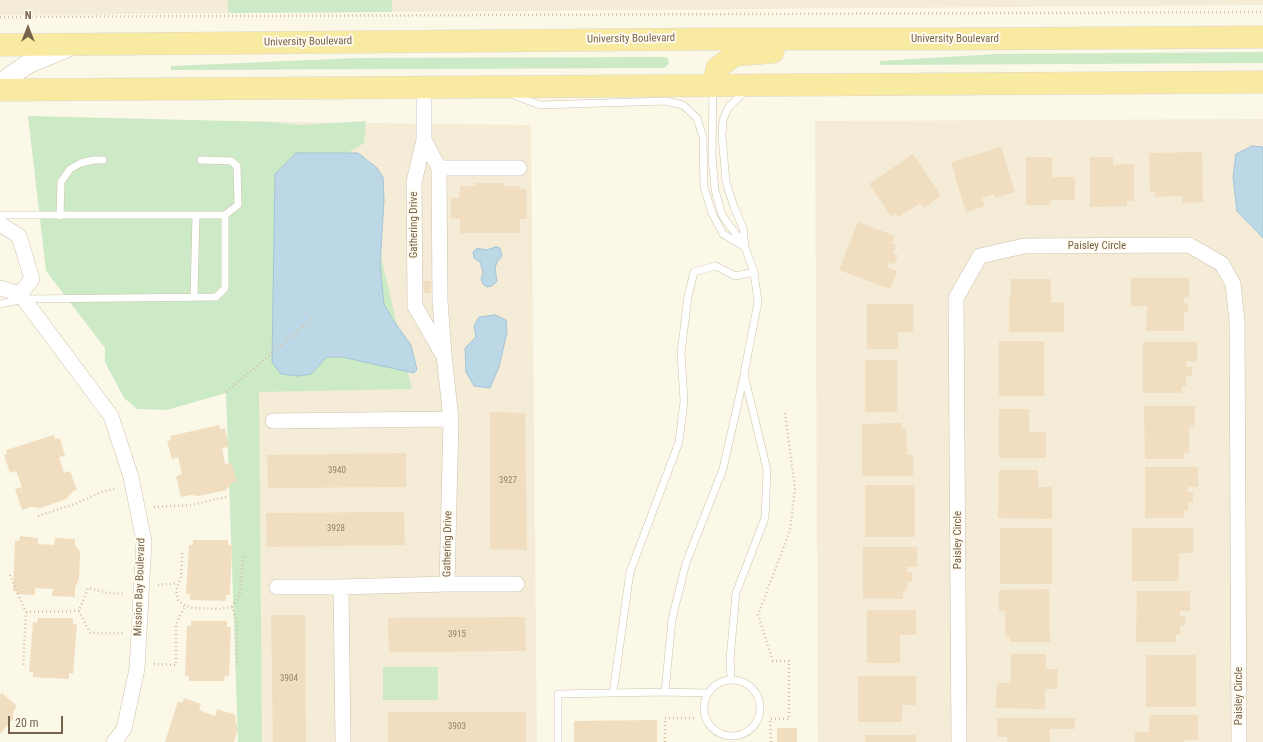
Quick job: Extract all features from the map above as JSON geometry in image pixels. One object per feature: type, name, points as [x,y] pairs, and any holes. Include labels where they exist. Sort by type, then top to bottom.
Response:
[{"type":"main road","name":"University Boulevard","points":[[0,45],[712,39],[1263,37]]},
{"type":"main road","points":[[713,86],[716,68],[735,55],[954,39]]},
{"type":"main road","points":[[0,90],[1263,82]]},
{"type":"street","points":[[0,86],[9,76],[28,64],[76,44]]},
{"type":"street","name":"Gathering Drive","points":[[424,87],[424,140],[414,182],[415,306],[444,355]]},
{"type":"street","points":[[424,140],[440,168],[518,168]]},
{"type":"street","name":"Gathering Drive","points":[[277,587],[447,584],[451,419],[440,300],[440,168]]},
{"type":"street","points":[[0,224],[19,236],[32,279],[22,297],[0,288]]},
{"type":"street","name":"Paisley Circle","points":[[959,742],[956,298],[980,256],[1024,246],[1189,246],[1222,264],[1233,284],[1237,321],[1239,742]]},
{"type":"street","name":"Mission Bay Boulevard","points":[[22,297],[111,416],[133,484],[144,541],[137,663],[124,729],[114,742]]},
{"type":"street","points":[[273,421],[451,419]]},
{"type":"street","points":[[447,584],[517,584]]},
{"type":"street","points":[[341,587],[343,742]]},
{"type":"lane","points":[[665,692],[672,619],[686,563],[724,468],[758,302],[754,272],[745,247],[743,228],[726,182],[722,136],[723,120],[728,108],[751,85]]},
{"type":"lane","points":[[713,86],[712,157],[715,190],[722,215],[745,247]]},
{"type":"lane","points":[[489,87],[540,105],[666,101],[683,105],[697,118],[703,137],[704,187],[712,213],[723,234],[745,247]]},
{"type":"lane","points":[[60,216],[61,182],[70,169],[82,162],[103,160]]},
{"type":"lane","points":[[0,215],[225,216],[238,205],[237,166],[230,161],[201,160]]},
{"type":"lane","points":[[194,297],[196,216]]},
{"type":"lane","points":[[0,304],[22,297],[216,297],[226,288],[225,216]]},
{"type":"lane","points":[[613,693],[630,572],[679,442],[684,401],[681,353],[688,296],[694,272],[716,266],[736,276],[754,272]]},
{"type":"lane","points":[[732,680],[730,659],[736,593],[765,518],[767,470],[744,374]]},
{"type":"lane","points":[[722,681],[741,681],[749,685],[759,700],[760,710],[758,719],[753,727],[737,736],[728,736],[719,733],[711,728],[703,711],[707,694],[713,686],[722,681]]},
{"type":"lane","points":[[558,742],[558,694],[665,692],[707,694]]},
{"type":"path","points":[[0,17],[1263,12]]},
{"type":"path","points":[[226,392],[313,318]]},
{"type":"path","points":[[771,742],[770,719],[789,719],[789,661],[773,661],[758,615],[790,530],[795,488],[785,413]]},
{"type":"path","points":[[38,516],[75,504],[99,493],[133,484]]},
{"type":"path","points":[[137,508],[190,505],[226,497]]},
{"type":"path","points":[[182,553],[181,578],[176,590],[178,600],[185,606],[195,608],[232,608]]},
{"type":"path","points":[[237,666],[237,623],[232,608],[240,594],[243,556]]},
{"type":"path","points":[[10,575],[26,612],[23,667]]},
{"type":"path","points":[[78,610],[88,588],[108,593],[141,594]]},
{"type":"path","points":[[137,663],[176,665],[176,624],[185,606]]},
{"type":"path","points":[[26,612],[78,610]]},
{"type":"path","points":[[78,610],[90,633],[139,632]]},
{"type":"path","points":[[665,742],[665,718],[694,718]]},
{"type":"shaded area","points":[[0,0],[1263,0],[1263,5],[0,15]]},
{"type":"shaded area","points":[[1263,119],[1263,742],[818,742],[815,121]]},
{"type":"shaded area","points":[[222,121],[531,125],[537,742],[242,742]]},
{"type":"green space","points":[[228,0],[392,0],[392,12],[228,13]]},
{"type":"green space","points":[[1263,52],[1263,63],[880,65],[880,61],[996,54]]},
{"type":"green space","points":[[357,58],[668,58],[669,64],[664,68],[171,70],[171,66]]},
{"type":"green space","points":[[28,116],[273,122],[300,125],[366,121],[364,143],[346,154],[378,244],[412,389],[259,392],[262,742],[238,742],[226,393],[167,410],[137,409],[124,398],[105,362],[105,348],[46,271]]},
{"type":"green space","points":[[383,667],[438,667],[438,700],[383,700]]},
{"type":"water","points":[[1252,146],[1263,147],[1263,238],[1237,211],[1233,177],[1236,154]]},
{"type":"water","points":[[296,153],[358,153],[377,168],[383,177],[384,200],[380,265],[384,304],[393,320],[411,345],[417,370],[414,373],[342,357],[327,357],[311,374],[298,376],[281,374],[272,362],[275,174]]},
{"type":"water","points":[[496,247],[500,248],[502,256],[497,262],[495,268],[497,281],[492,286],[487,287],[483,284],[481,279],[483,274],[480,262],[474,258],[473,252],[477,248],[486,250]]},
{"type":"water","points":[[495,315],[506,320],[507,332],[499,367],[490,388],[474,386],[466,372],[465,348],[476,337],[474,326],[479,317]]},
{"type":"building","points":[[1001,147],[1015,192],[995,198],[994,194],[982,198],[985,206],[966,212],[951,162]]},
{"type":"building","points":[[1202,152],[1203,202],[1182,203],[1182,196],[1155,197],[1155,192],[1150,192],[1149,153]]},
{"type":"building","points":[[913,154],[941,196],[924,208],[920,203],[898,217],[896,214],[891,216],[869,184]]},
{"type":"building","points":[[1026,157],[1052,157],[1052,177],[1075,177],[1075,200],[1051,200],[1051,205],[1026,205]]},
{"type":"building","points":[[1090,157],[1113,157],[1113,165],[1134,164],[1134,201],[1127,201],[1127,206],[1090,207]]},
{"type":"building","points":[[475,183],[504,183],[504,186],[519,186],[520,189],[526,189],[527,219],[520,219],[520,233],[460,233],[460,219],[451,219],[451,198],[459,198],[460,186],[475,186]]},
{"type":"building","points":[[858,222],[895,236],[892,243],[896,245],[893,254],[898,255],[894,264],[889,262],[887,267],[897,271],[890,289],[839,270]]},
{"type":"building","points":[[1131,278],[1189,278],[1189,298],[1184,298],[1184,303],[1188,303],[1188,312],[1184,312],[1184,331],[1146,331],[1147,306],[1131,306]]},
{"type":"building","points":[[1011,279],[1051,279],[1051,303],[1064,302],[1064,332],[1009,332],[1009,297],[1011,297]]},
{"type":"building","points":[[423,281],[431,281],[431,293],[424,293]]},
{"type":"building","points":[[867,304],[913,304],[913,332],[898,332],[898,349],[867,349]]},
{"type":"building","points":[[999,341],[1044,341],[1044,396],[999,396]]},
{"type":"building","points":[[1143,342],[1197,342],[1197,362],[1186,361],[1186,367],[1192,367],[1192,376],[1186,376],[1186,386],[1182,386],[1182,393],[1143,393]]},
{"type":"building","points":[[865,360],[897,360],[897,412],[865,412]]},
{"type":"building","points":[[1144,406],[1195,406],[1195,427],[1189,427],[1189,453],[1184,453],[1184,459],[1145,459]]},
{"type":"building","points":[[999,409],[1029,409],[1029,432],[1046,432],[1046,458],[999,458]]},
{"type":"building","points":[[490,412],[525,413],[527,550],[490,549]]},
{"type":"building","points":[[901,423],[902,429],[906,429],[907,455],[913,455],[913,476],[862,476],[862,424]]},
{"type":"building","points":[[219,425],[220,429],[225,428],[229,447],[222,448],[225,464],[232,463],[237,482],[232,483],[226,490],[199,496],[190,495],[181,497],[176,476],[182,474],[178,457],[172,459],[167,441],[171,440],[170,436]]},
{"type":"building","points":[[54,435],[55,439],[60,438],[65,456],[59,457],[64,473],[70,471],[77,490],[72,492],[66,499],[41,508],[31,507],[22,510],[15,489],[22,487],[16,471],[10,473],[4,455],[7,454],[6,450]]},
{"type":"building","points":[[406,453],[406,487],[268,488],[267,455]]},
{"type":"building","points":[[1145,467],[1198,467],[1198,487],[1188,487],[1188,492],[1193,492],[1193,502],[1188,502],[1188,511],[1184,511],[1184,518],[1145,518]]},
{"type":"building","points":[[999,470],[1038,470],[1038,487],[1052,487],[1052,519],[998,518]]},
{"type":"building","points":[[865,485],[915,485],[915,537],[865,537]]},
{"type":"building","points":[[404,512],[405,545],[267,547],[266,513]]},
{"type":"building","points":[[1000,528],[1052,528],[1052,584],[1000,584]]},
{"type":"building","points":[[1132,528],[1193,528],[1193,553],[1179,553],[1179,581],[1132,581]]},
{"type":"building","points":[[20,536],[38,538],[38,544],[54,545],[55,538],[75,539],[75,545],[80,552],[79,579],[75,588],[75,597],[52,596],[53,589],[35,588],[35,595],[16,594],[17,591],[13,591],[15,541],[19,541]]},
{"type":"building","points":[[193,540],[228,540],[228,545],[232,545],[230,595],[226,595],[226,601],[190,600],[190,594],[186,594],[189,545],[193,545]]},
{"type":"building","points":[[863,547],[917,547],[917,567],[907,567],[907,572],[912,572],[912,582],[907,582],[907,591],[903,591],[903,599],[863,598]]},
{"type":"building","points":[[1049,589],[1050,642],[1010,642],[1010,637],[1005,637],[1005,611],[999,611],[999,590]]},
{"type":"building","points":[[1137,591],[1190,591],[1190,611],[1180,611],[1180,616],[1185,616],[1185,626],[1180,626],[1180,635],[1176,635],[1176,642],[1136,642]]},
{"type":"building","points":[[867,610],[916,610],[916,635],[900,635],[900,663],[867,663]]},
{"type":"building","points":[[271,615],[305,615],[306,742],[273,742]]},
{"type":"building","points":[[525,617],[526,651],[389,652],[388,618]]},
{"type":"building","points":[[38,618],[73,618],[73,624],[77,624],[73,674],[69,673],[69,679],[33,677],[33,672],[29,672],[33,622],[37,623]]},
{"type":"building","points":[[191,621],[227,621],[227,627],[231,627],[229,676],[225,676],[224,681],[189,681],[189,676],[185,676],[187,626],[191,626]]},
{"type":"building","points":[[1011,654],[1046,654],[1046,669],[1058,669],[1057,689],[1045,689],[1045,709],[996,708],[997,683],[1011,683]]},
{"type":"building","points":[[1146,655],[1196,655],[1196,707],[1146,707]]},
{"type":"building","points":[[858,676],[916,676],[916,705],[902,705],[902,722],[858,722]]},
{"type":"building","points":[[2,693],[17,706],[14,710],[13,719],[0,734],[0,695]]},
{"type":"building","points":[[184,698],[201,704],[199,710],[215,716],[217,709],[236,715],[235,720],[238,729],[234,742],[165,742],[178,701],[182,703]]},
{"type":"building","points":[[388,712],[526,712],[526,742],[388,742]]},
{"type":"building","points":[[1149,715],[1198,715],[1198,740],[1184,740],[1184,742],[1135,742],[1135,732],[1149,732]]},
{"type":"building","points":[[997,718],[1075,718],[1075,729],[1050,729],[1050,742],[1007,742],[1007,737],[997,737]]},
{"type":"building","points":[[657,720],[657,742],[574,742],[574,721]]},
{"type":"building","points":[[777,728],[797,728],[797,742],[777,742]]},
{"type":"building","points":[[865,735],[916,735],[916,742],[865,742]]}]
